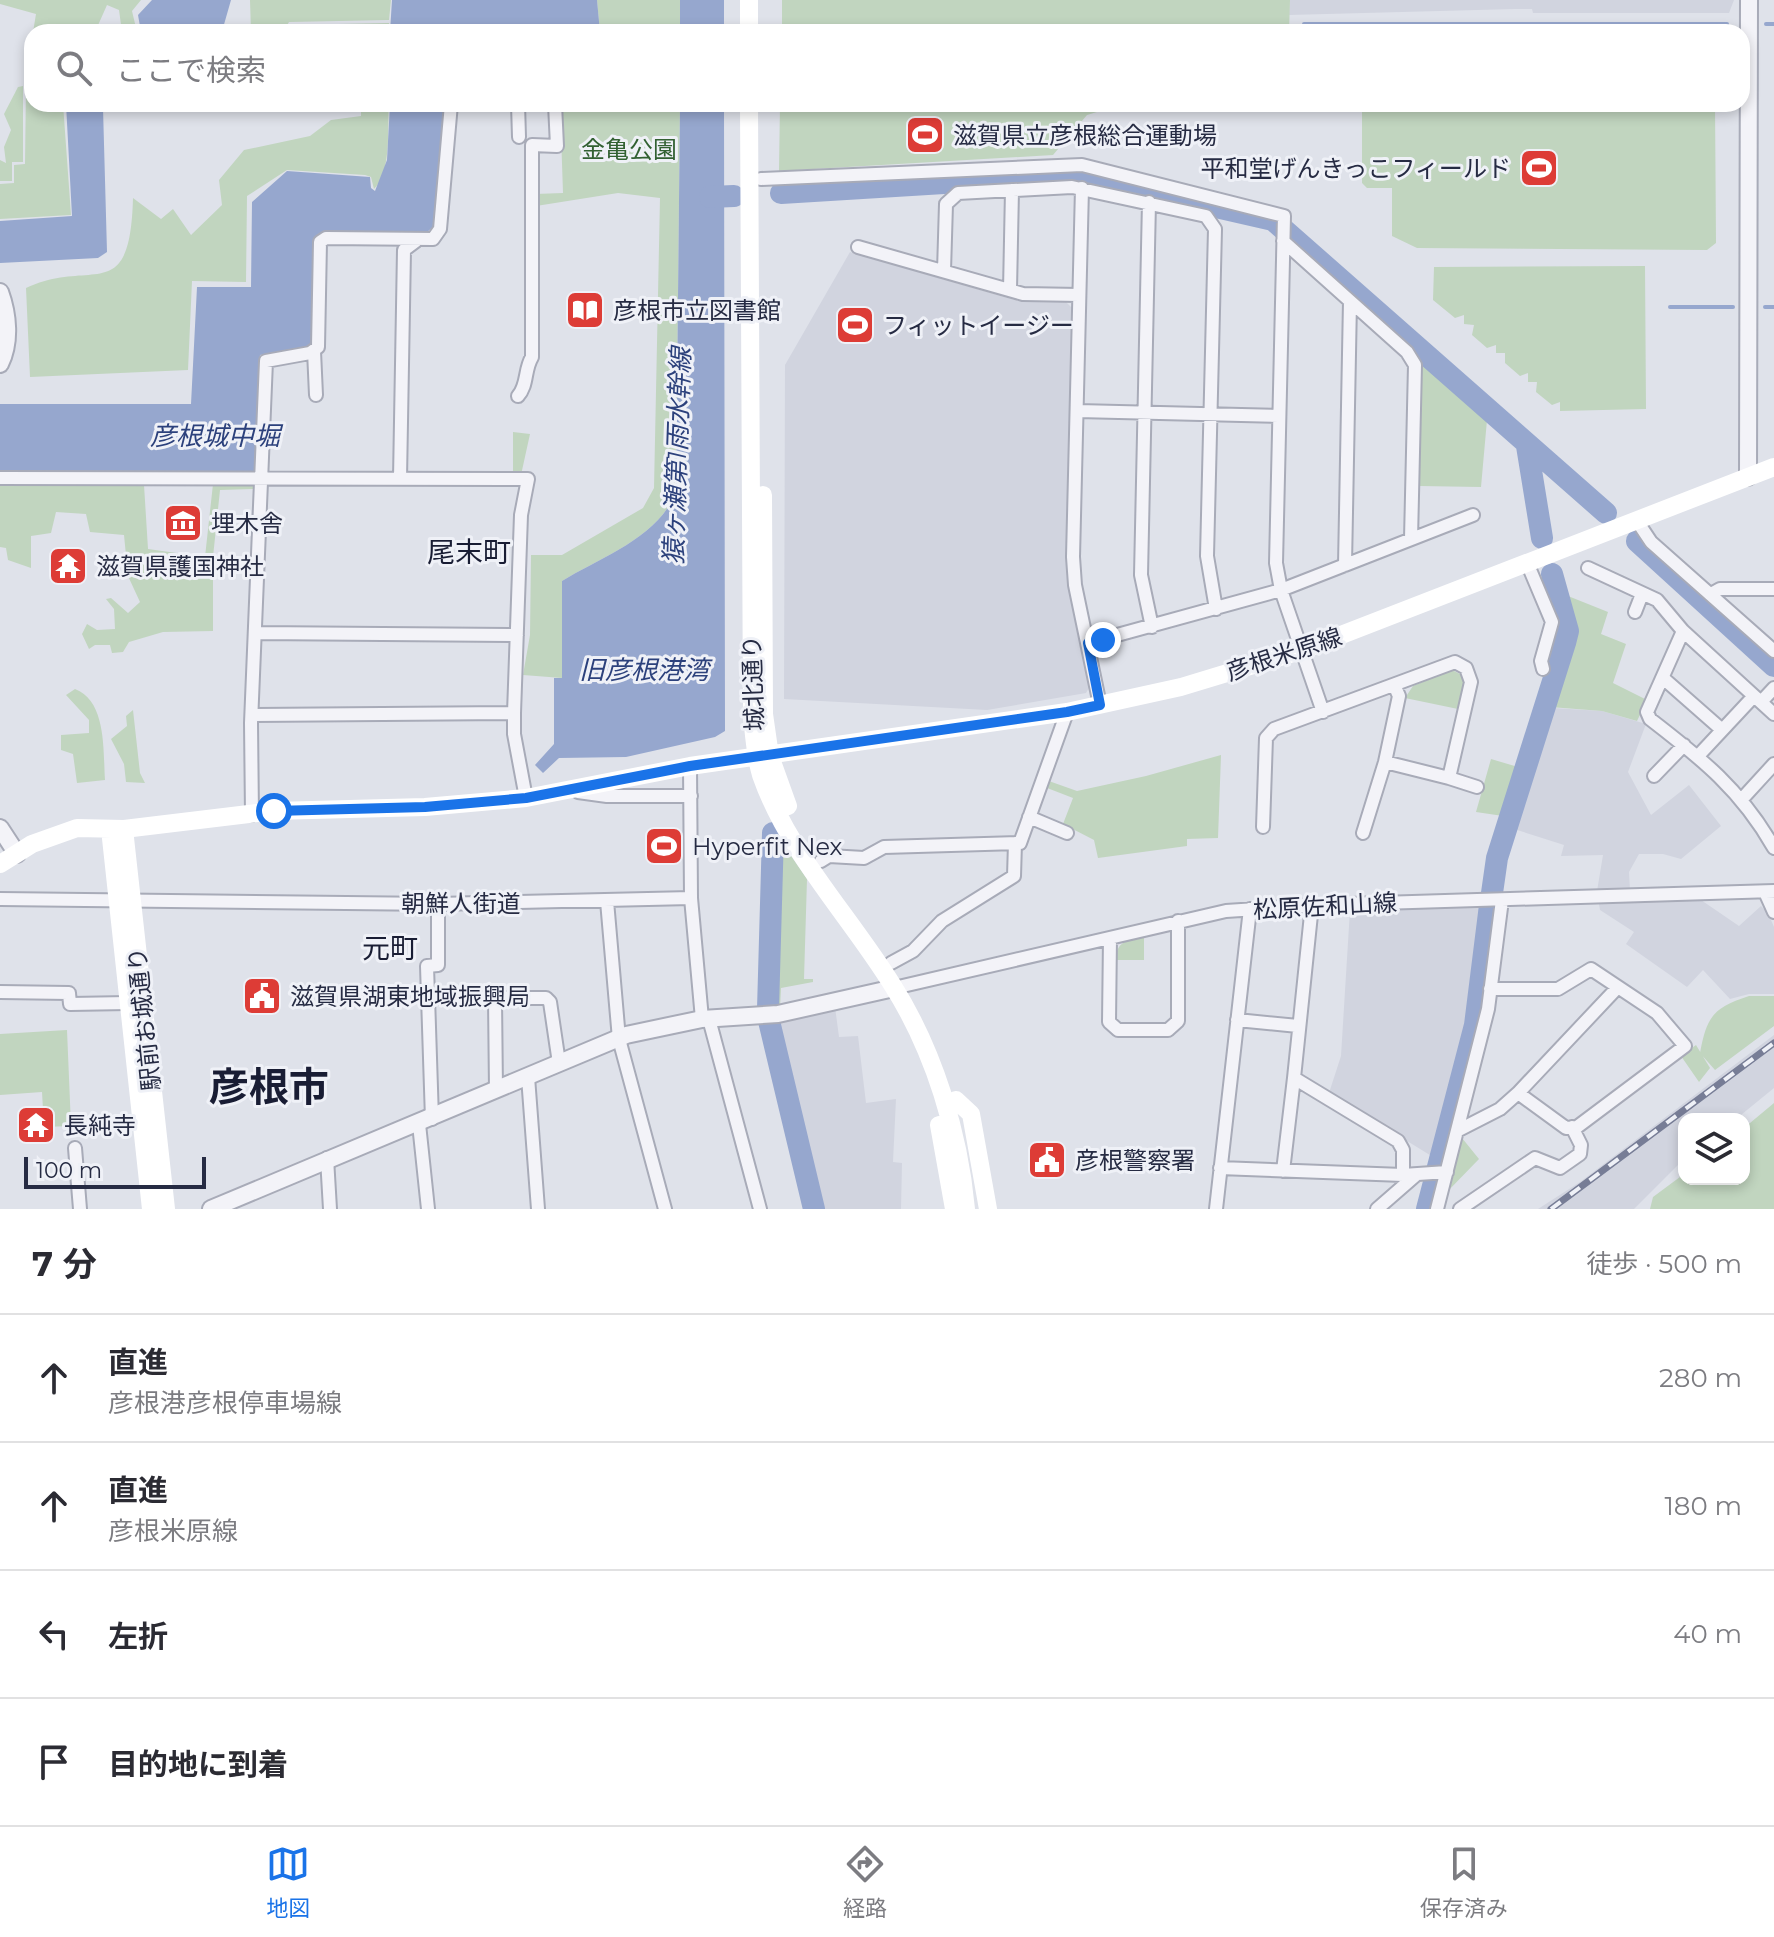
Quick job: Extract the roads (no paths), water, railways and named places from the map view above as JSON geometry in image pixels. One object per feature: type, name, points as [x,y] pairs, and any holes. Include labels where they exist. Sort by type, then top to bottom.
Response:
[{"type":"main road","points":[[749,0],[749,24]]},
{"type":"main road","points":[[761,0],[761,24]]},
{"type":"main road","name":"城北通り","points":[[749,112],[752,715],[763,757],[791,835],[900,987]]},
{"type":"main road","name":"城北通り","points":[[761,112],[763,757],[821,861],[891,963],[971,1157],[978,1209]]},
{"type":"main road","name":"彦根米原線","points":[[0,864],[48,837],[77,828],[117,829],[252,815],[456,805],[526,798],[690,766],[1067,712],[1181,687],[1300,651],[1774,467]]},
{"type":"main road","name":"駅前お城通り","points":[[117,829],[166,1209]]},
{"type":"main road","name":"駅前お城通り","points":[[124,899],[128,1003],[151,1209]]},
{"type":"main road","points":[[954,1209],[939,1124],[950,1102],[971,1114],[988,1209]]},
{"type":"main road","name":"城北通り","points":[[950,1102],[966,1209]]},
{"type":"street","points":[[1749,0],[1749,24]]},
{"type":"street","points":[[252,815],[266,361],[314,351],[318,347],[320,242],[326,238],[433,239],[440,229],[450,112]]},
{"type":"street","points":[[518,112],[519,137]]},
{"type":"street","points":[[518,396],[524,388],[526,367],[532,357],[532,145],[557,146],[555,112]]},
{"type":"street","points":[[1748,477],[1749,112]]},
{"type":"street","points":[[761,179],[1082,165],[1276,211],[1284,220],[1276,563],[1300,651],[1323,712]]},
{"type":"street","points":[[1082,188],[1073,557],[1075,585],[1100,705]]},
{"type":"street","points":[[944,271],[946,204],[958,193],[1082,188],[1206,216],[1215,229],[1207,556],[1216,609]]},
{"type":"street","points":[[1010,290],[1012,190]]},
{"type":"street","points":[[1149,202],[1141,575],[1152,627]]},
{"type":"street","points":[[1283,238],[1407,352],[1415,365],[1411,539]]},
{"type":"street","points":[[400,479],[404,250],[416,241]]},
{"type":"street","points":[[858,247],[1023,294],[1079,295]]},
{"type":"street","points":[[0,292],[7,312],[6,351],[0,364]]},
{"type":"street","points":[[1345,565],[1350,301]]},
{"type":"street","points":[[314,351],[317,356],[316,395]]},
{"type":"street","points":[[1078,411],[1278,416]]},
{"type":"street","points":[[0,478],[528,479],[521,515],[514,713],[514,734],[526,798]]},
{"type":"street","points":[[1088,643],[1281,590],[1473,515]]},
{"type":"street","points":[[1637,521],[1651,542],[1774,651]]},
{"type":"street","points":[[1528,565],[1552,622],[1541,661],[1543,669]]},
{"type":"street","points":[[1588,568],[1657,600],[1683,631],[1774,714]]},
{"type":"street","points":[[1711,594],[1720,589],[1774,589]]},
{"type":"street","points":[[1635,612],[1642,594]]},
{"type":"street","points":[[1683,631],[1647,712],[1650,719],[1698,756],[1768,824],[1774,848]]},
{"type":"street","points":[[256,633],[517,635]]},
{"type":"street","points":[[1263,827],[1266,738],[1274,729],[1395,687],[1455,662],[1466,668],[1471,682],[1449,778]]},
{"type":"street","points":[[1663,678],[1721,729]]},
{"type":"street","points":[[1363,833],[1385,762],[1399,696],[1395,687]]},
{"type":"street","points":[[1698,756],[1721,729],[1774,688]]},
{"type":"street","points":[[821,861],[829,856],[864,858],[884,847],[1020,843],[1067,712]]},
{"type":"street","points":[[254,715],[514,713]]},
{"type":"street","points":[[1654,776],[1684,745]]},
{"type":"street","points":[[1385,762],[1477,787]]},
{"type":"street","points":[[1742,799],[1774,764]]},
{"type":"street","points":[[690,766],[691,898],[705,1019],[760,1209]]},
{"type":"street","points":[[567,790],[607,796],[691,796]]},
{"type":"street","points":[[1029,817],[1067,833]]},
{"type":"street","points":[[0,828],[17,854]]},
{"type":"street","points":[[891,963],[913,951],[942,921],[1014,876],[1015,843]]},
{"type":"street","points":[[1769,892],[1774,912]]},
{"type":"street","name":"松原佐和山線","points":[[900,987],[1178,921],[1250,909],[1769,892]]},
{"type":"street","name":"朝鮮人街道","points":[[0,899],[438,904],[691,898]]},
{"type":"street","points":[[1502,900],[1490,989],[1457,1131],[1441,1173],[1438,1207],[1459,1209],[1535,1158],[1560,1168],[1580,1154],[1581,1145],[1572,1127]]},
{"type":"street","points":[[607,901],[619,1039],[665,1209]]},
{"type":"street","points":[[428,1209],[425,1122],[427,966],[438,965],[438,904]]},
{"type":"street","points":[[1283,1171],[1312,905]]},
{"type":"street","points":[[1216,1209],[1250,909]]},
{"type":"street","points":[[1110,938],[1109,1022],[1118,1030],[1168,1030],[1178,1021],[1178,921]]},
{"type":"street","points":[[1490,989],[1558,989],[1591,969],[1657,1013],[1685,1046],[1572,1127],[1566,1128],[1518,1093]]},
{"type":"street","points":[[211,1209],[238,1204],[327,1158],[425,1122],[619,1039],[705,1019],[770,1015],[900,987]]},
{"type":"street","points":[[1457,1131],[1500,1109],[1518,1093],[1618,987]]},
{"type":"street","points":[[0,992],[69,993],[70,1004],[128,1003]]},
{"type":"street","points":[[428,998],[546,998],[550,1002],[559,1063]]},
{"type":"street","points":[[495,999],[496,1090]]},
{"type":"street","points":[[1237,1020],[1298,1026]]},
{"type":"street","points":[[528,1077],[538,1209]]},
{"type":"street","points":[[1294,1078],[1398,1141],[1410,1175]]},
{"type":"street","points":[[75,1148],[80,1209]]},
{"type":"street","points":[[327,1158],[330,1209]]},
{"type":"street","points":[[1220,1168],[1410,1175],[1441,1173]]},
{"type":"street","points":[[1377,1209],[1410,1175]]},
{"type":"water","points":[[152,0],[231,0],[224,24],[140,24],[138,15]]},
{"type":"water","points":[[392,0],[597,0],[599,24],[390,24]]},
{"type":"water","points":[[680,0],[724,0],[724,24],[680,24]]},
{"type":"water","points":[[66,112],[103,112],[107,252],[98,258],[0,263],[0,221],[72,216]]},
{"type":"water","name":"彦根城中堀","points":[[390,112],[443,112],[434,226],[425,234],[316,236],[311,343],[305,349],[260,355],[254,472],[250,475],[0,475],[0,404],[191,404],[197,287],[251,287],[252,202],[287,171],[370,177],[371,188],[375,191],[387,160]]},
{"type":"water","name":"旧彦根港湾","points":[[680,112],[724,112],[725,731],[715,737],[626,757],[559,758],[543,773],[535,765],[554,744],[554,678],[562,678],[562,581],[644,533],[669,506],[676,490]]},
{"type":"waterway","points":[[1304,24],[1727,24]]},
{"type":"waterway","points":[[1766,24],[1774,24]]},
{"type":"waterway","points":[[781,193],[1076,175],[1273,220],[1606,513]]},
{"type":"waterway","points":[[710,197],[734,196]]},
{"type":"waterway","points":[[1670,307],[1733,307]]},
{"type":"waterway","points":[[1765,307],[1774,307]]},
{"type":"waterway","points":[[1527,446],[1542,538]]},
{"type":"waterway","points":[[1637,541],[1774,666]]},
{"type":"waterway","points":[[1492,893],[1497,858],[1568,631],[1552,574]]},
{"type":"waterway","name":"猿ヶ瀬第1雨水幹線","points":[[768,1009],[773,833]]},
{"type":"waterway","points":[[1427,1209],[1475,1025],[1490,905]]},
{"type":"waterway","name":"猿ヶ瀬第1雨水幹線","points":[[769,1021],[814,1209]]},
{"type":"railway","points":[[1551,1209],[1774,1043]]},
{"type":"place","name":"滋賀県立彦根総合運動場","points":[[925,135]]},
{"type":"place","name":"平和堂げんきっこフィールド","points":[[1539,168]]},
{"type":"place","name":"彦根市立図書館","points":[[585,310]]},
{"type":"place","name":"フィットイージー","points":[[855,325]]},
{"type":"place","name":"埋木舎","points":[[183,523]]},
{"type":"place","name":"滋賀県護国神社","points":[[68,566]]},
{"type":"place","name":"Hyperfit Nex","points":[[664,846]]},
{"type":"place","name":"滋賀県湖東地域振興局","points":[[262,996]]},
{"type":"place","name":"長純寺","points":[[36,1125]]},
{"type":"place","name":"彦根警察署","points":[[1047,1160]]},
{"type":"district","name":"尾末町","points":[[469,552]]},
{"type":"district","name":"元町","points":[[390,948]]},
{"type":"district","name":"彦根市","points":[[269,1086]]},
{"type":"park label","name":"金亀公園","points":[[629,149]]}]
